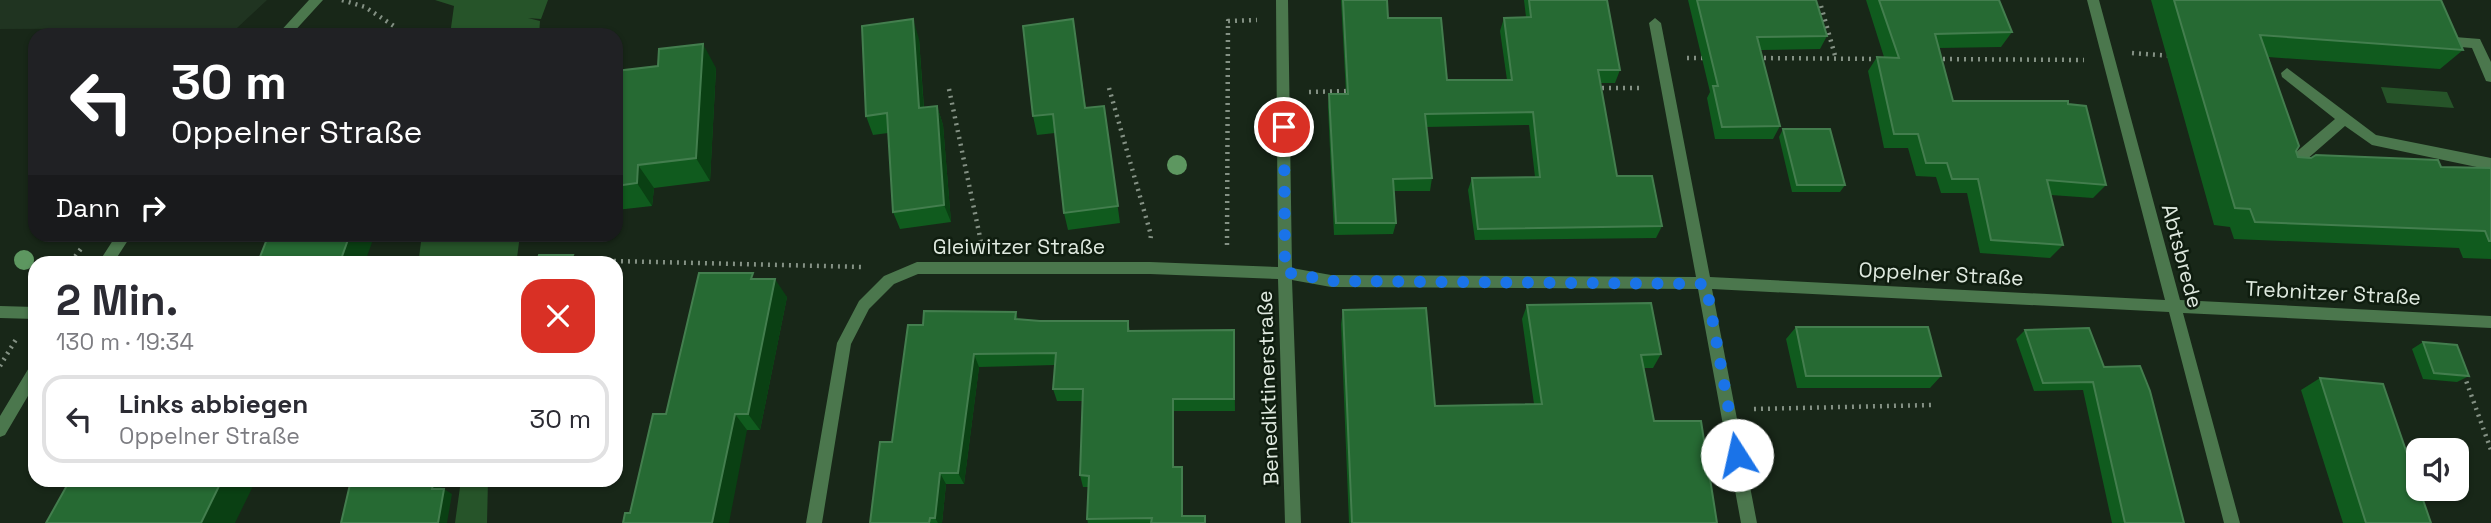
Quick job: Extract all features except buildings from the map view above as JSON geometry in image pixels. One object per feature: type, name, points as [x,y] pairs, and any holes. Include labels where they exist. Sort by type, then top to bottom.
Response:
[{"type":"street","points":[[290,28],[317,0]]},
{"type":"street","name":"Benediktinerstraße","points":[[1282,0],[1285,272],[1293,523]]},
{"type":"street","name":"Abtsbrede","points":[[2093,0],[2232,523]]},
{"type":"street","points":[[1655,23],[1749,523]]},
{"type":"street","points":[[2436,40],[2476,43],[2488,63],[2491,78]]},
{"type":"street","points":[[2287,73],[2372,140],[2491,164]]},
{"type":"street","points":[[2284,170],[2345,118]]},
{"type":"street","name":"Gleiwitzer Straße","points":[[814,523],[844,342],[864,304],[888,280],[918,268],[1150,268],[1285,272]]},
{"type":"street","name":"Oppelner Straße","points":[[1285,272],[1331,281],[1706,284],[2174,306]]},
{"type":"street","name":"Trebnitzer Straße","points":[[2174,306],[2491,322]]},
{"type":"street","points":[[0,312],[28,313]]},
{"type":"street","points":[[0,430],[28,383]]},
{"type":"path","points":[[341,0],[365,7],[394,26]]},
{"type":"path","points":[[1821,6],[1836,59]]},
{"type":"path","points":[[1227,270],[1227,21],[1282,20]]},
{"type":"path","points":[[2149,54],[2177,57]]},
{"type":"path","points":[[1662,57],[1715,58]]},
{"type":"path","points":[[1755,58],[1890,59]]},
{"type":"path","points":[[1931,59],[2109,60]]},
{"type":"path","points":[[1109,88],[1151,235],[1150,268]]},
{"type":"path","points":[[1588,88],[1668,88]]},
{"type":"path","points":[[948,89],[982,235],[980,268]]},
{"type":"path","points":[[1283,92],[1357,91]]},
{"type":"path","points":[[623,261],[870,267]]},
{"type":"path","points":[[2463,371],[2491,450]]},
{"type":"path","points":[[1728,410],[1933,405]]},
{"type":"shaded area","points":[[0,0],[267,0],[237,28],[0,29]]},
{"type":"green space","points":[[435,0],[548,0],[541,19],[528,18],[540,21],[540,28],[451,28],[454,6]]},
{"type":"green space","points":[[2381,87],[2447,92],[2454,108],[2387,103]]},
{"type":"green space","points":[[421,242],[519,242],[517,256],[419,256]]},
{"type":"green space","points":[[460,487],[488,487],[487,523],[455,523]]},
{"type":"route","points":[[1284,127],[1285,272],[1331,281],[1706,284],[1737,455]]}]
